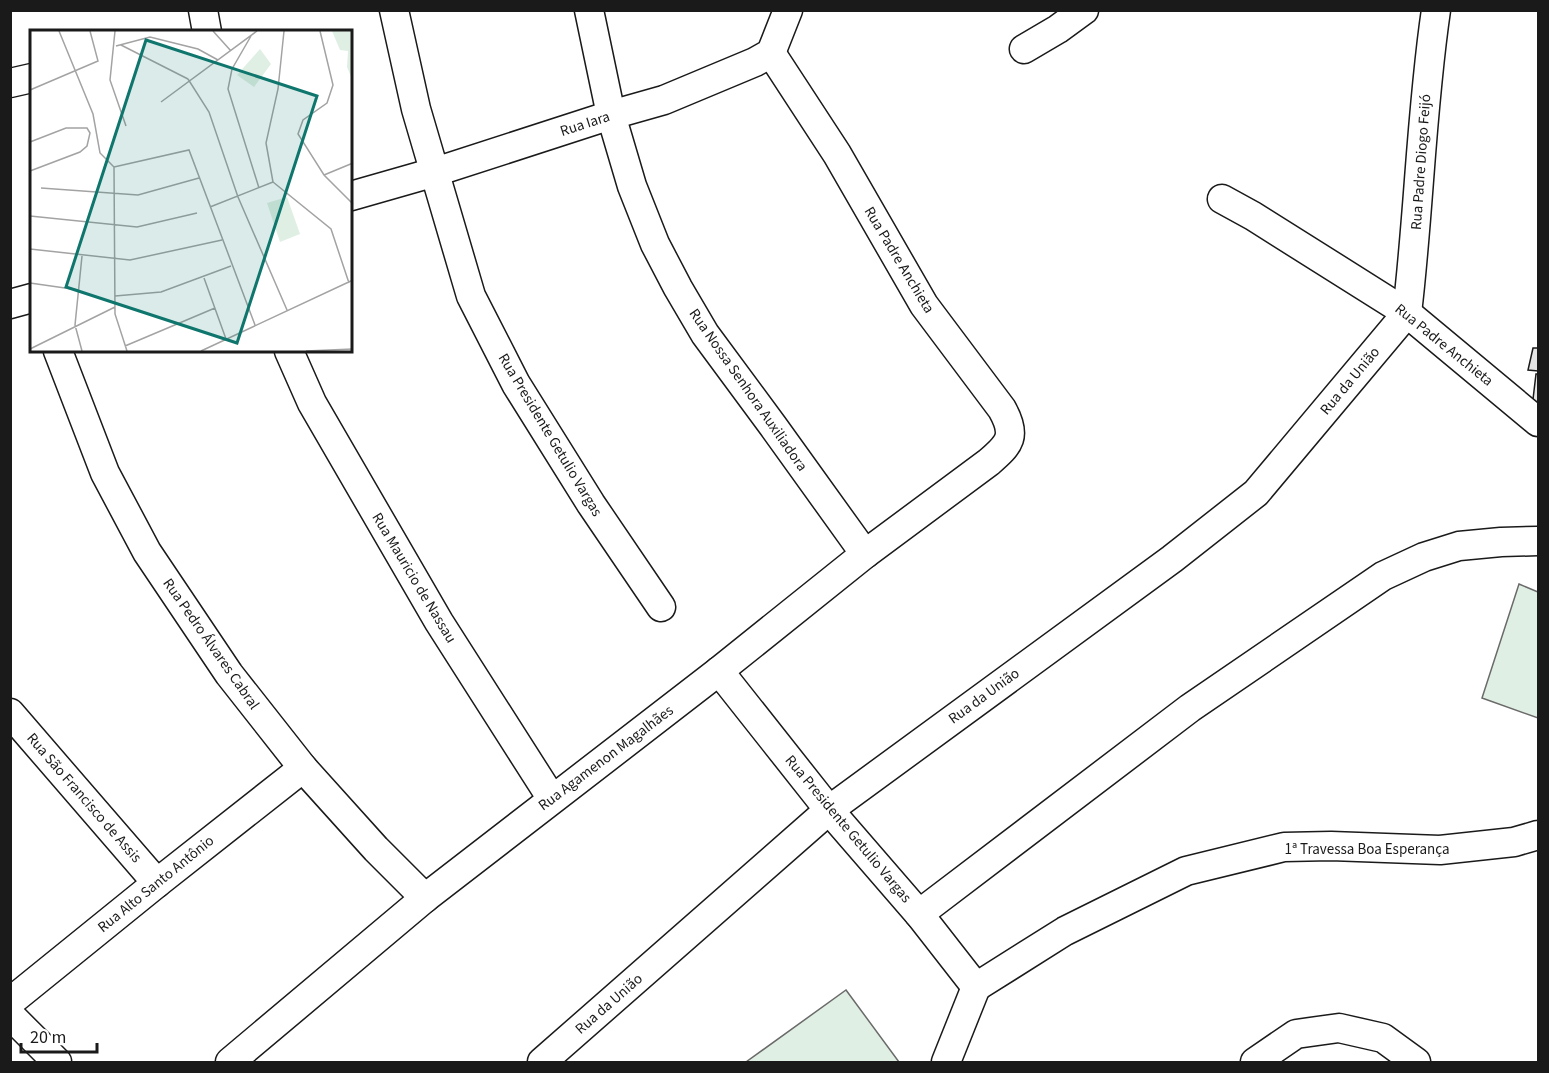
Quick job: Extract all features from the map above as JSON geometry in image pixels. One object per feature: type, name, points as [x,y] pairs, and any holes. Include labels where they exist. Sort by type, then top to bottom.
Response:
[{"type":"street","points":[[202,10],[207,30]]},
{"type":"street","name":"Rua Presidente Getulio Vargas","points":[[394,10],[416,109],[471,296],[516,384],[661,607]]},
{"type":"street","name":"Rua Nossa Senhora Auxiliadora","points":[[589,10],[611,115],[632,186],[655,244],[705,334],[865,554]]},
{"type":"street","points":[[771,53],[788,10]]},
{"type":"street","points":[[1024,49],[1084,10]]},
{"type":"street","name":"Rua Padre Diogo Feijó","points":[[1407,313],[1415,246],[1417,188],[1436,10]]},
{"type":"street","name":"Rua Iara","points":[[352,196],[664,100],[755,62],[771,53]]},
{"type":"street","name":"Rua Padre Anchieta","points":[[771,53],[837,154],[924,305],[1008,419],[1010,435],[1008,442],[989,462]]},
{"type":"street","points":[[10,83],[30,78]]},
{"type":"street","name":"Rua Padre Anchieta","points":[[1222,199],[1254,216],[1407,313],[1539,422]]},
{"type":"street","points":[[10,304],[30,299]]},
{"type":"street","name":"Rua da União","points":[[542,1062],[829,810],[1172,558],[1256,493],[1407,313]]},
{"type":"street","name":"Rua Pedro Álvares Cabral","points":[[58,352],[105,473],[147,552],[229,674],[303,768],[376,849],[425,898]]},
{"type":"street","name":"Rua Mauricio de Nassau","points":[[289,352],[312,403],[433,612],[552,799]]},
{"type":"street","name":"Rua Agamenon Magalhães","points":[[230,1062],[425,898],[719,671],[865,554],[989,462]]},
{"type":"street","points":[[919,914],[1190,708],[1383,576],[1424,557],[1460,546],[1539,541]]},
{"type":"street","name":"Rua Presidente Getulio Vargas","points":[[719,671],[829,810],[919,914],[976,987]]},
{"type":"street","name":"Rua São Francisco de Assis","points":[[10,713],[157,883]]},
{"type":"street","name":"Rua Alto Santo Antônio","points":[[10,1002],[303,768]]},
{"type":"street","name":"1ª Travessa Boa Esperança","points":[[976,987],[1065,931],[1186,871],[1284,848],[1331,846],[1440,850],[1514,842],[1539,835]]},
{"type":"street","points":[[946,1062],[976,987]]},
{"type":"street","points":[[10,1015],[57,1062]]},
{"type":"street","points":[[1255,1062],[1296,1034],[1339,1028],[1383,1038],[1416,1062]]},
{"type":"green space","points":[[1519,584],[1538,592],[1538,718],[1482,698]]},
{"type":"green space","points":[[846,990],[899,1062],[746,1062]]},
{"type":"building","points":[[1533,348],[1538,348],[1538,371],[1528,370]]},
{"type":"building","points":[[1536,374],[1538,374],[1538,417],[1531,416]]}]
